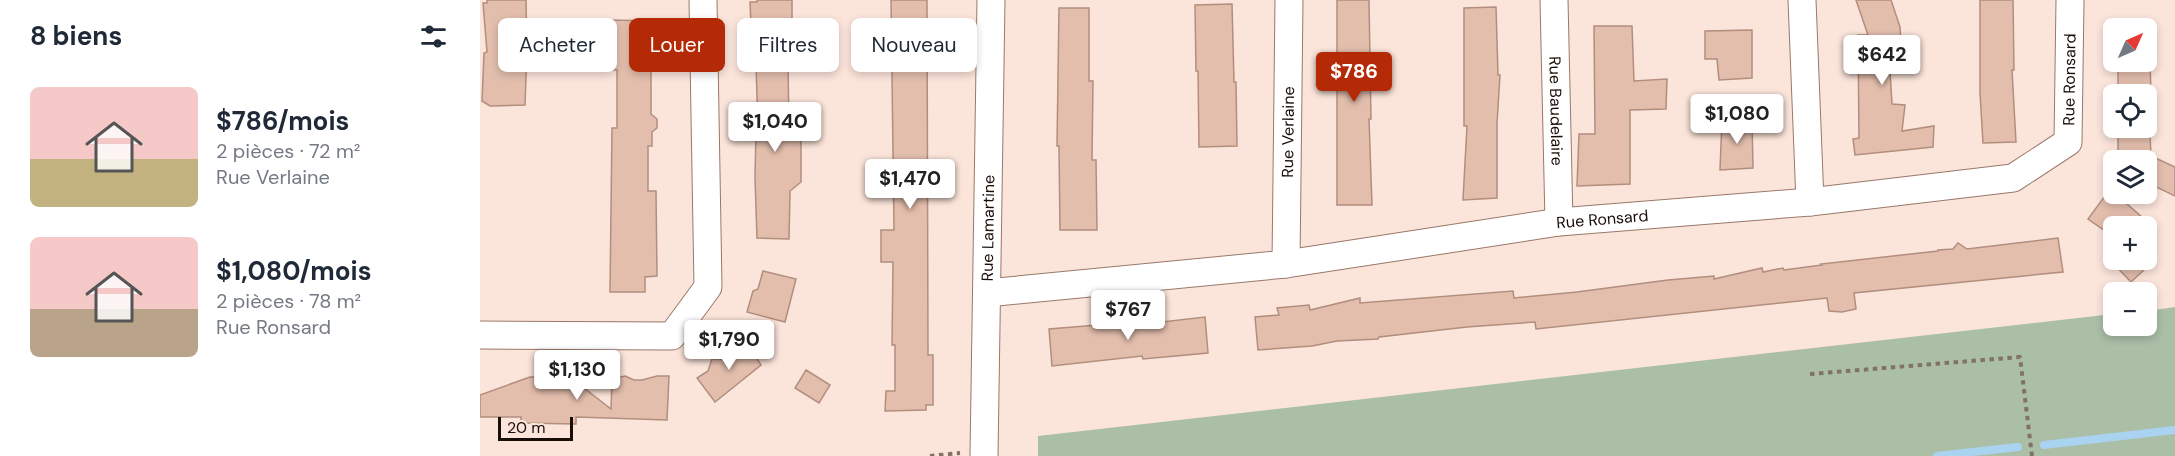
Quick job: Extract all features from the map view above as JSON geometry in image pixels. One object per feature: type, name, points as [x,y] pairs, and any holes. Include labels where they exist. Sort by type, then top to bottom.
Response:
[{"type":"street","points":[[480,335],[672,336],[708,287],[703,0]]},
{"type":"street","name":"Rue Lamartine","points":[[984,456],[992,0]]},
{"type":"street","name":"Rue Verlaine","points":[[1286,264],[1289,0]]},
{"type":"street","name":"Rue Baudelaire","points":[[1554,0],[1559,222]]},
{"type":"street","points":[[1802,0],[1810,202]]},
{"type":"street","name":"Rue Ronsard","points":[[987,293],[1286,264],[1559,222],[1810,202],[2013,178],[2068,142],[2070,0]]},
{"type":"path","points":[[1810,374],[2020,357],[2032,456]]},
{"type":"green space","points":[[2175,307],[2175,456],[1038,456],[1038,436],[2103,315],[2103,336],[2157,336],[2157,310]]},
{"type":"building","points":[[487,0],[526,0],[526,18],[498,18],[498,72],[526,72],[525,105],[490,106],[482,101],[484,53],[487,52],[483,3],[487,3]]},
{"type":"building","points":[[757,0],[792,0],[792,18],[751,18],[750,2],[757,2]]},
{"type":"building","points":[[891,0],[927,0],[927,18],[891,18]]},
{"type":"building","points":[[1337,0],[1369,0],[1372,205],[1337,205]]},
{"type":"building","points":[[1856,0],[1891,0],[1900,27],[1902,56],[1889,56],[1892,104],[1905,105],[1902,131],[1934,126],[1933,147],[1855,155],[1853,139],[1859,138],[1858,35],[1868,35]]},
{"type":"building","points":[[1980,0],[2013,0],[2014,70],[2012,70],[2016,142],[1983,143],[1980,93]]},
{"type":"building","points":[[1232,4],[1237,146],[1199,147],[1195,5]]},
{"type":"building","points":[[1496,7],[1498,75],[1500,75],[1497,124],[1497,198],[1463,200],[1467,126],[1464,126],[1464,8]]},
{"type":"building","points":[[1059,8],[1089,8],[1089,81],[1093,81],[1092,160],[1096,160],[1097,230],[1060,230],[1059,146],[1057,146]]},
{"type":"building","points":[[617,20],[629,20],[629,72],[651,72],[651,114],[657,119],[657,128],[652,132],[652,146],[648,146],[648,191],[656,191],[657,276],[645,277],[645,292],[610,292],[612,128],[617,128]]},
{"type":"building","points":[[1594,26],[1632,26],[1634,81],[1667,79],[1666,109],[1630,110],[1630,184],[1577,186],[1579,134],[1595,134]]},
{"type":"building","points":[[1752,30],[1752,78],[1719,80],[1717,59],[1705,59],[1705,31]]},
{"type":"building","points":[[756,72],[788,72],[789,131],[801,132],[801,182],[790,191],[789,239],[757,238],[755,177],[756,131],[758,131]]},
{"type":"building","points":[[892,72],[927,72],[928,355],[933,355],[933,405],[926,405],[926,410],[885,411],[886,391],[895,391],[895,345],[892,345],[893,262],[881,262],[881,230],[894,230]]},
{"type":"building","points":[[2118,72],[2150,72],[2151,84],[2118,84]]},
{"type":"building","points":[[1722,119],[1752,120],[1753,168],[1720,170]]},
{"type":"building","points":[[2118,138],[2150,138],[2151,150],[2118,150]]},
{"type":"building","points":[[2157,159],[2175,167],[2175,196],[2157,187]]},
{"type":"building","points":[[2103,199],[2103,204],[2127,204],[2141,216],[2103,216],[2103,229],[2088,219]]},
{"type":"building","points":[[2058,238],[2063,272],[1854,293],[1856,309],[1842,312],[1829,311],[1827,298],[1536,329],[1535,322],[1467,327],[1379,337],[1378,339],[1258,350],[1255,317],[1279,315],[1277,308],[1309,305],[1310,310],[1360,298],[1360,303],[1513,291],[1514,298],[1668,280],[1714,276],[1714,279],[1762,268],[1763,272],[1783,268],[1784,270],[1953,249],[1958,243],[1967,249]]},
{"type":"building","points":[[2120,270],[2144,270],[2131,282]]},
{"type":"building","points":[[763,271],[796,279],[785,322],[747,312],[753,291],[758,289]]},
{"type":"building","points":[[1205,317],[1208,353],[1143,359],[1142,356],[1052,366],[1049,329],[1110,324],[1110,328]]},
{"type":"building","points":[[736,338],[752,350],[761,365],[715,402],[697,378],[708,371],[712,359],[728,359]]},
{"type":"building","points":[[806,370],[830,385],[819,403],[795,388]]},
{"type":"building","points":[[625,376],[634,380],[642,380],[669,376],[667,420],[576,417],[576,424],[521,423],[521,417],[480,417],[480,395],[530,377],[543,377],[542,382],[570,377],[611,409],[612,379]]},
{"type":"waterway","points":[[2044,445],[2175,430]]},
{"type":"waterway","points":[[1937,456],[2018,447]]}]
